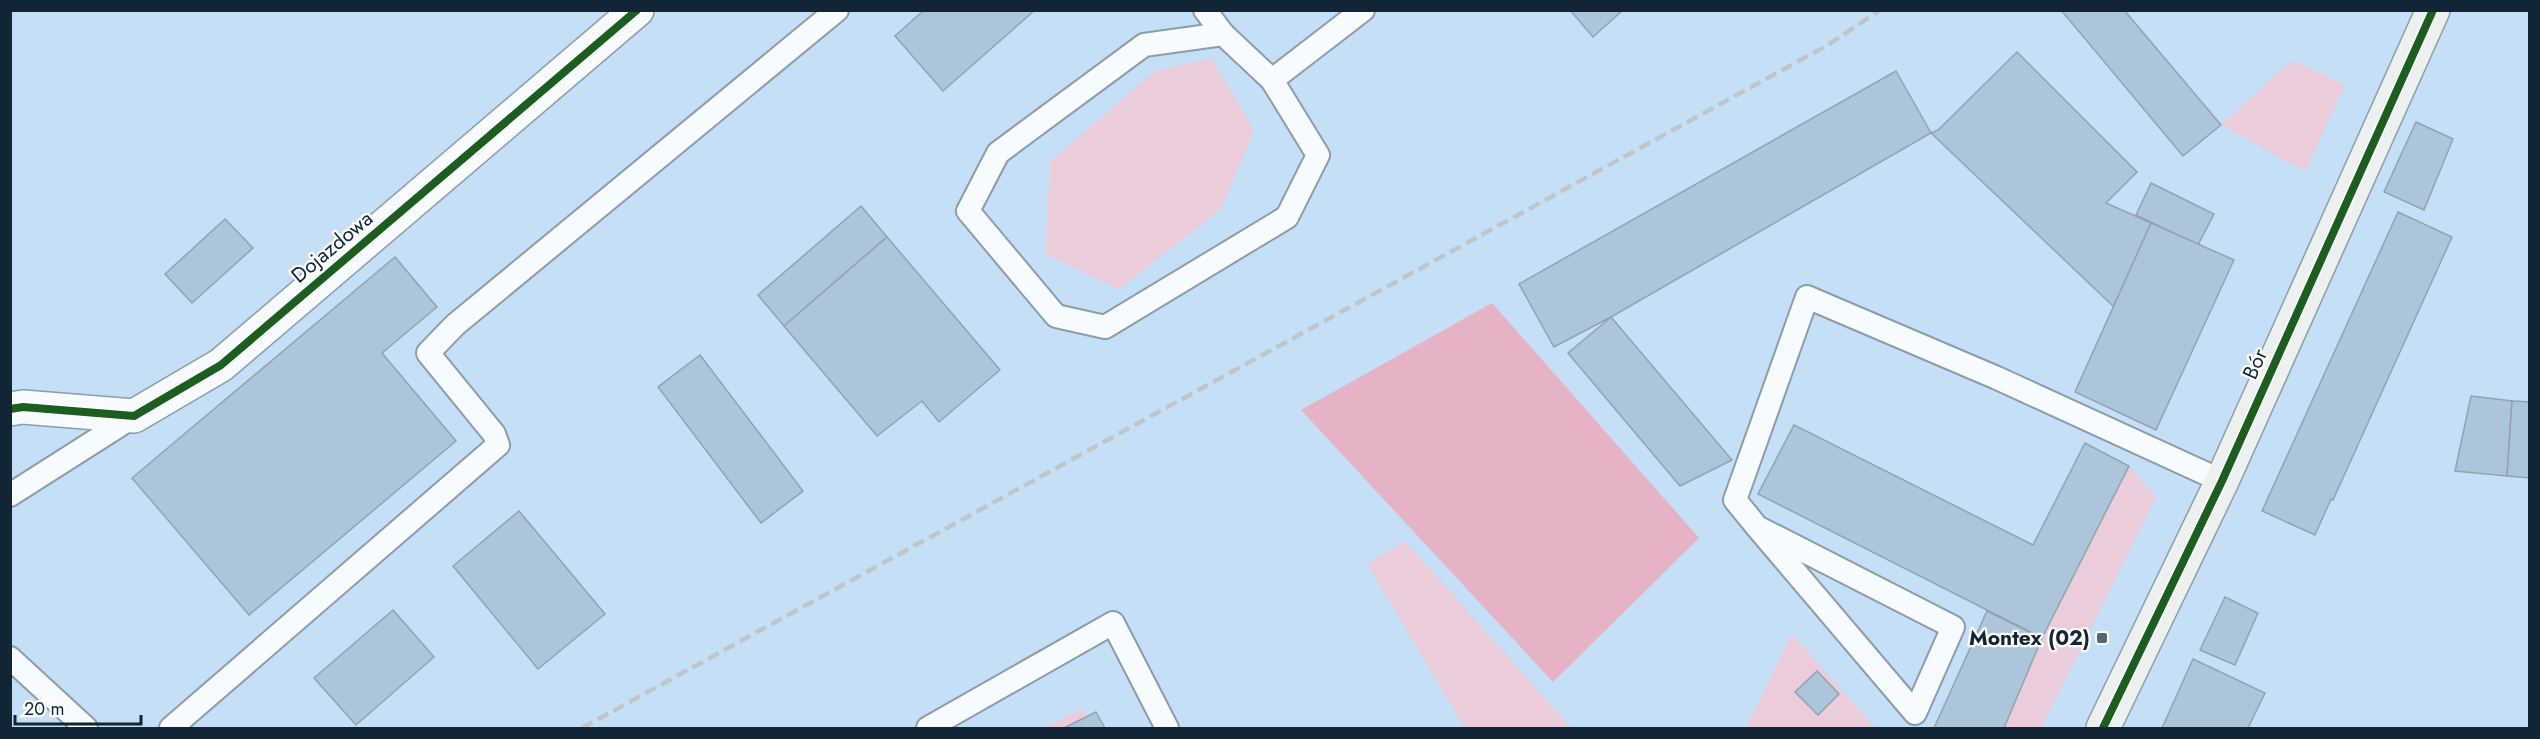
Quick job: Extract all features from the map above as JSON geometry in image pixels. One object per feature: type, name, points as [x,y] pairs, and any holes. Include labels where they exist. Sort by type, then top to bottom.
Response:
[{"type":"street","name":"Dojazdowa","points":[[134,416],[221,365],[637,10]]},
{"type":"street","name":"Bór","points":[[2103,729],[2222,481],[2433,10]]},
{"type":"street","points":[[10,409],[22,407],[134,416]]},
{"type":"lane","points":[[171,729],[498,445],[494,434],[428,353],[455,325],[837,10]]},
{"type":"lane","points":[[1205,10],[1222,34],[1272,80],[1318,155],[1287,217],[1106,327],[1056,316],[968,211],[998,153],[1144,45],[1222,34]]},
{"type":"lane","points":[[1272,80],[1363,10]]},
{"type":"lane","points":[[1757,527],[1953,627],[1915,713],[1757,527],[1735,500],[1806,297],[1997,378],[2222,481]]},
{"type":"lane","points":[[10,495],[134,416]]},
{"type":"lane","points":[[928,729],[1113,623],[1167,729]]},
{"type":"lane","points":[[10,658],[86,729]]},
{"type":"shaded area","points":[[11,11],[2529,11],[2529,728],[11,728]]},
{"type":"shaded area","points":[[1211,58],[1254,130],[1221,209],[1119,289],[1045,254],[1050,162],[1155,71]]},
{"type":"shaded area","points":[[2292,60],[2345,85],[2305,171],[2221,125]]},
{"type":"shaded area","points":[[1492,303],[1699,538],[1553,682],[1301,410]]},
{"type":"shaded area","points":[[2129,466],[2156,497],[2041,728],[2004,728],[2042,638]]},
{"type":"shaded area","points":[[1405,541],[1571,728],[1465,728],[1367,564]]},
{"type":"shaded area","points":[[1792,634],[1875,728],[1746,728]]},
{"type":"shaded area","points":[[1081,708],[1093,728],[1044,728]]},
{"type":"building","points":[[924,10],[1035,10],[943,91],[895,36]]},
{"type":"building","points":[[1570,10],[1623,10],[1593,37]]},
{"type":"building","points":[[2061,10],[2124,10],[2221,125],[2183,156]]},
{"type":"building","points":[[2017,52],[2137,172],[2106,203],[2151,223],[2114,307],[1931,133],[1938,130]]},
{"type":"building","points":[[1896,71],[1931,133],[1611,317],[1554,347],[1519,284]]},
{"type":"building","points":[[2416,122],[2453,139],[2424,210],[2384,192]]},
{"type":"building","points":[[2151,183],[2214,214],[2198,245],[2136,215]]},
{"type":"building","points":[[861,206],[887,237],[784,326],[758,295]]},
{"type":"building","points":[[2398,212],[2452,237],[2315,535],[2262,511]]},
{"type":"building","points":[[225,219],[253,248],[192,303],[165,274]]},
{"type":"building","points":[[2151,223],[2234,260],[2156,430],[2075,392]]},
{"type":"building","points":[[887,237],[1000,370],[939,422],[922,401],[877,436],[784,326]]},
{"type":"building","points":[[395,257],[437,307],[382,353],[456,441],[249,615],[132,478]]},
{"type":"building","points":[[1611,317],[1732,460],[1680,486],[1568,353]]},
{"type":"building","points":[[700,355],[803,491],[761,523],[658,387]]},
{"type":"building","points":[[2471,396],[2512,401],[2507,476],[2455,471]]},
{"type":"building","points":[[2512,401],[2530,402],[2530,478],[2507,476]]},
{"type":"building","points":[[1794,425],[2033,545],[2085,443],[2129,466],[2042,638],[1758,494]]},
{"type":"building","points":[[519,511],[605,614],[538,669],[453,566]]},
{"type":"building","points":[[2225,597],[2258,613],[2235,665],[2200,650]]},
{"type":"building","points":[[393,610],[434,657],[356,725],[314,678]]},
{"type":"building","points":[[1987,611],[2042,638],[2004,728],[1934,728]]},
{"type":"building","points":[[2193,659],[2265,693],[2248,728],[2162,728]]},
{"type":"building","points":[[1817,671],[1839,694],[1818,715],[1795,692]]},
{"type":"building","points":[[1096,712],[1105,728],[1064,728]]},
{"type":"railway","points":[[582,728],[1828,45],[1880,10]]},
{"type":"cycle path","points":[[10,409],[23,407],[134,416],[221,365],[637,10]]},
{"type":"cycle path","points":[[2103,728],[2222,481],[2433,10]]},
{"type":"place","name":"Montex (02)","points":[[2102,638]]}]
